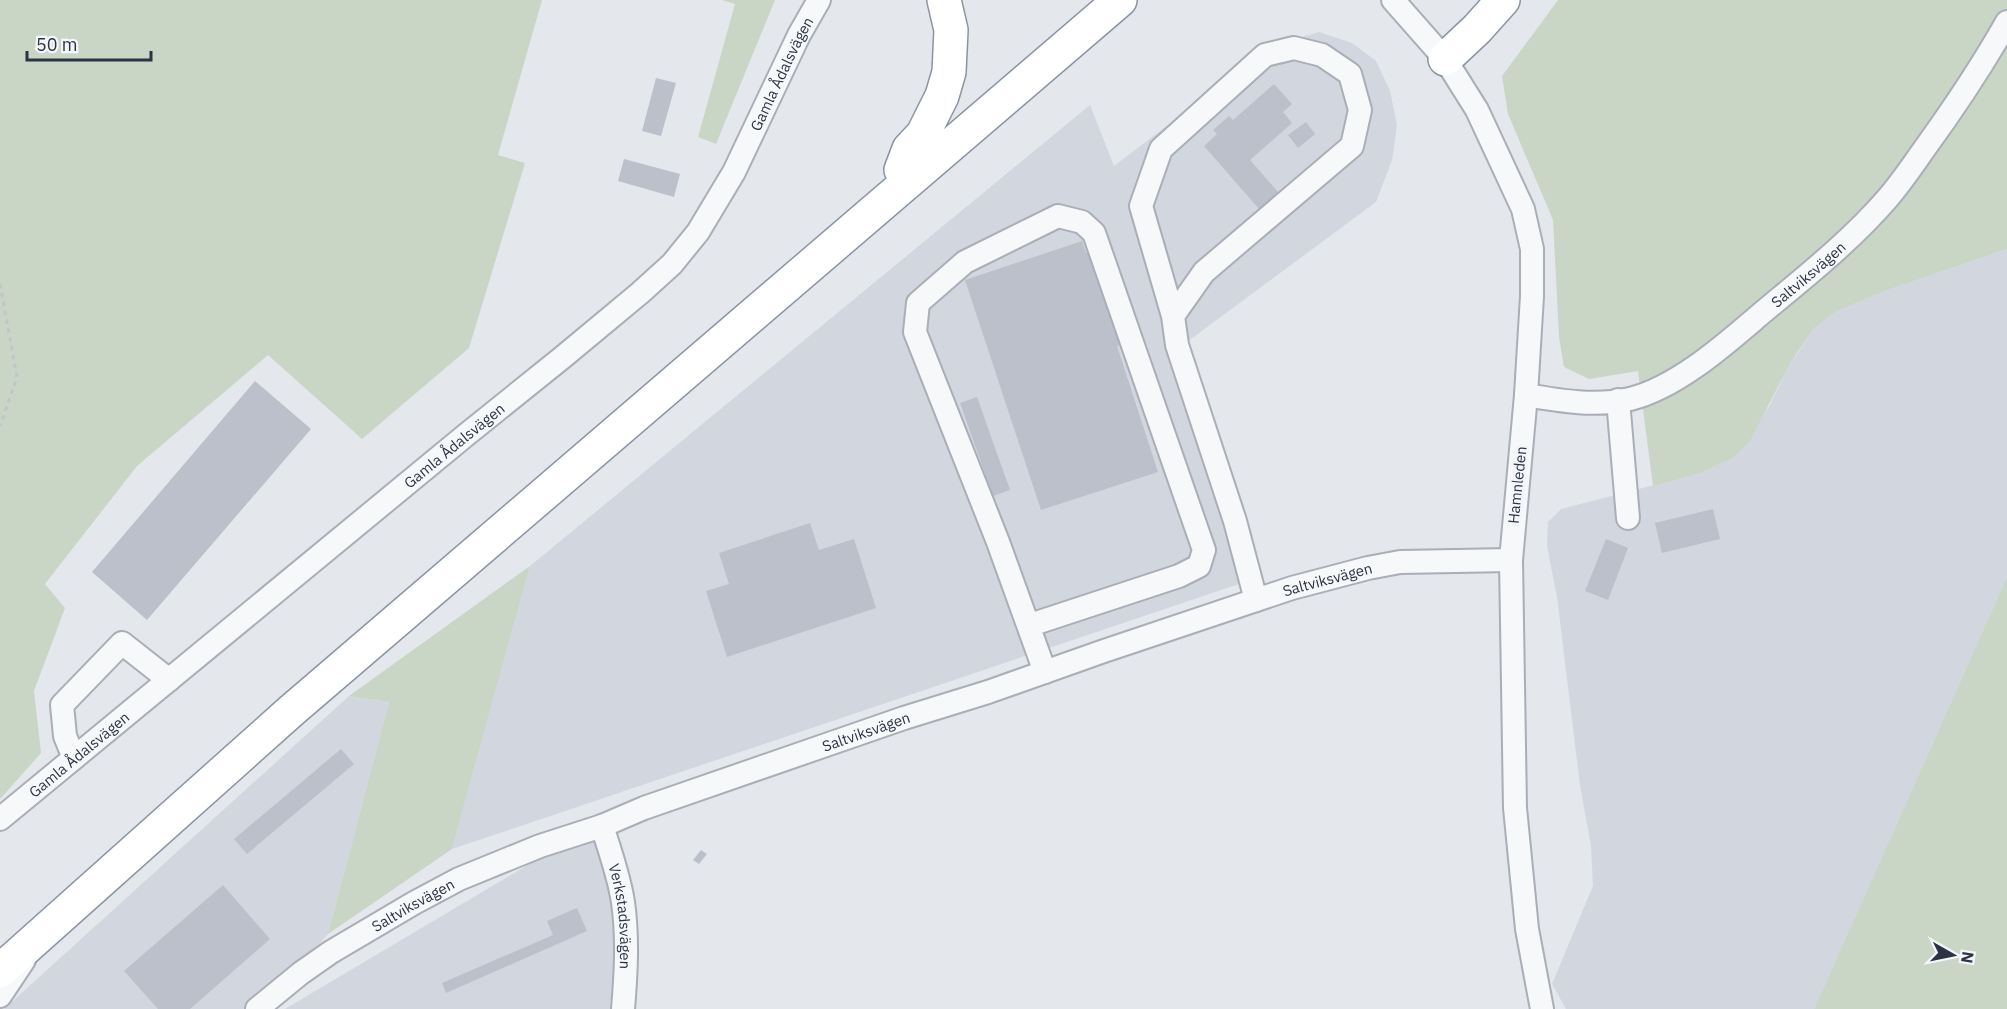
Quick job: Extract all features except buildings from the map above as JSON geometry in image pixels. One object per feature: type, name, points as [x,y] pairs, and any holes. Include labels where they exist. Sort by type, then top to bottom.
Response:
[{"type":"highway","points":[[902,170],[909,149],[923,134],[942,96],[949,72],[951,30],[944,0]]},
{"type":"highway","points":[[0,945],[1099,0]]},
{"type":"highway","points":[[0,971],[291,711],[1120,0]]},
{"type":"highway","points":[[1445,59],[1503,0]]},
{"type":"street","name":"Gamla Ådalsvägen","points":[[0,819],[563,357],[672,264],[698,232],[734,172],[775,84],[819,0]]},
{"type":"street","name":"Hamnleden","points":[[1393,0],[1445,59],[1477,110],[1523,209],[1528,228],[1533,272],[1526,395],[1511,560],[1515,808],[1527,929],[1542,1009]]},
{"type":"street","name":"Saltviksvägen","points":[[1526,395],[1568,402],[1600,403],[1632,398],[1692,369],[1731,339],[1860,227],[1888,198],[1936,132],[2007,22]]},
{"type":"street","points":[[1173,316],[1204,272],[1352,146],[1360,110],[1350,74],[1322,55],[1294,48],[1265,55],[1161,149],[1141,206],[1173,316],[1177,345],[1235,520],[1256,600]]},
{"type":"street","points":[[1030,625],[1179,576],[1200,566],[1204,550],[1094,233],[1082,222],[1058,216],[965,262],[918,303],[915,332],[1030,625],[1045,672]]},
{"type":"street","points":[[1618,400],[1628,518]]},
{"type":"street","name":"Saltviksvägen","points":[[257,1009],[331,952],[459,879],[519,854],[602,826],[644,808],[1292,588],[1400,562],[1511,560]]},
{"type":"street","points":[[74,758],[65,736],[62,705],[122,643],[170,680]]},
{"type":"street","name":"Verkstadsvägen","points":[[602,826],[622,901],[626,933],[627,964],[623,1009]]},
{"type":"street","points":[[0,996],[20,969],[34,941]]},
{"type":"path","points":[[0,284],[17,377],[0,426]]},
{"type":"shaded area","points":[[1319,32],[1352,43],[1376,61],[1390,91],[1397,125],[1392,160],[1376,202],[1180,347],[1254,579],[452,849],[530,566],[1090,105],[1114,166],[1272,46]]},
{"type":"shaded area","points":[[2007,249],[2007,577],[1814,1009],[1566,1009],[1552,984],[1593,886],[1591,846],[1580,785],[1557,597],[1547,546],[1548,522],[1561,509],[1701,473],[1733,458],[1770,405],[1785,373],[1813,329],[1837,311],[1885,291]]},
{"type":"shaded area","points":[[349,696],[389,702],[328,934],[302,964],[245,1009],[4,1009]]},
{"type":"shaded area","points":[[612,815],[624,861],[634,928],[637,979],[632,1009],[285,1009]]},
{"type":"green space","points":[[0,0],[542,0],[498,155],[525,163],[469,348],[362,439],[268,355],[137,466],[45,584],[65,608],[34,691],[41,753],[0,799]]},
{"type":"green space","points":[[722,0],[775,0],[716,144],[698,137],[735,4]]},
{"type":"green space","points":[[1558,0],[2007,0],[2007,249],[1885,291],[1837,311],[1813,329],[1785,373],[1750,441],[1733,458],[1701,473],[1653,486],[1638,371],[1589,379],[1564,367],[1559,337],[1553,220],[1508,114],[1502,76]]},
{"type":"green space","points":[[530,566],[452,849],[328,934],[389,702],[349,696]]},
{"type":"green space","points":[[2007,577],[2007,1009],[1814,1009]]}]
